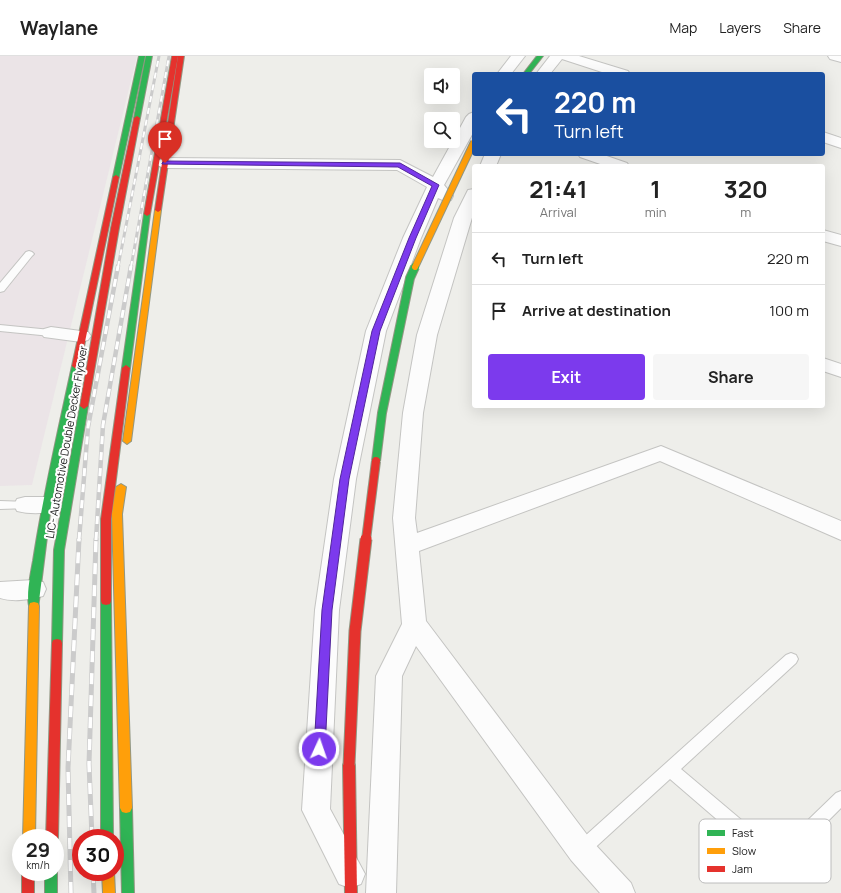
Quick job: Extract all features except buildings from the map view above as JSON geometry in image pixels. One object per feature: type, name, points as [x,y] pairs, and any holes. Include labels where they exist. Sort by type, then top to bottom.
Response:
[{"type":"main road","points":[[29,829],[36,505],[81,336],[142,56]]},
{"type":"main road","name":"LIC- Automotive Double Decker Flyover","points":[[52,829],[59,550],[115,228],[149,56]]},
{"type":"main road","points":[[107,829],[106,519],[145,228],[175,56]]},
{"type":"main road","points":[[125,452],[181,56]]},
{"type":"main road","points":[[528,72],[540,56]]},
{"type":"main road","points":[[350,884],[349,765],[355,631],[382,413],[410,278],[472,146]]},
{"type":"main road","points":[[122,475],[117,514],[128,893]]},
{"type":"main road","points":[[28,881],[28,893]]},
{"type":"main road","points":[[50,893],[51,881]]},
{"type":"main road","points":[[108,881],[109,893]]},
{"type":"street","points":[[506,72],[518,56]]},
{"type":"street","points":[[545,72],[557,56]]},
{"type":"street","points":[[566,56],[617,72]]},
{"type":"street","points":[[835,56],[841,58]]},
{"type":"street","points":[[350,884],[316,810],[327,610],[345,479],[376,331],[412,238],[436,185],[472,121]]},
{"type":"street","points":[[825,138],[841,143]]},
{"type":"street","points":[[592,156],[615,164]]},
{"type":"street","points":[[165,163],[400,165],[436,185],[468,220]]},
{"type":"street","points":[[381,893],[390,676],[414,624],[404,518],[413,412],[427,335],[468,220],[472,203]]},
{"type":"street","points":[[825,236],[841,241]]},
{"type":"street","points":[[51,333],[81,336]]},
{"type":"street","points":[[825,365],[841,371]]},
{"type":"street","points":[[407,546],[661,453],[841,531]]},
{"type":"street","points":[[2,590],[34,589]]},
{"type":"street","points":[[414,624],[581,850],[620,893]]},
{"type":"lane","points":[[0,289],[29,254]]},
{"type":"lane","points":[[0,328],[51,333]]},
{"type":"lane","points":[[0,505],[36,505]]},
{"type":"lane","points":[[581,850],[791,659]]},
{"type":"lane","points":[[670,769],[728,819]]},
{"type":"lane","points":[[820,819],[841,798]]},
{"type":"shaded area","points":[[0,56],[137,56],[32,485],[0,486]]},
{"type":"railway","points":[[118,267],[159,56]]},
{"type":"railway","points":[[131,267],[169,56]]},
{"type":"railway","points":[[79,540],[88,427],[118,266]]},
{"type":"railway","points":[[96,540],[103,425],[131,266]]},
{"type":"railway","points":[[71,893],[68,768],[79,539]]},
{"type":"railway","points":[[92,829],[89,764],[96,539]]},
{"type":"railway","points":[[93,881],[94,893]]},
{"type":"traffic: fast","points":[[116,177],[142,56]]},
{"type":"traffic: fast","points":[[137,118],[149,56]]},
{"type":"traffic: fast","points":[[528,72],[540,56]]},
{"type":"traffic: fast","points":[[126,368],[147,214]]},
{"type":"traffic: fast","points":[[376,461],[382,413],[410,278],[415,267]]},
{"type":"traffic: fast","points":[[34,606],[34,589],[46,505],[76,366]]},
{"type":"traffic: fast","points":[[57,643],[59,550],[84,406]]},
{"type":"traffic: fast","points":[[106,601],[107,829]]},
{"type":"traffic: fast","points":[[126,808],[128,893]]},
{"type":"traffic: fast","points":[[51,881],[51,893]]},
{"type":"traffic: slow","points":[[415,267],[472,146]]},
{"type":"traffic: slow","points":[[127,441],[158,210]]},
{"type":"traffic: slow","points":[[121,487],[117,514],[126,808]]},
{"type":"traffic: slow","points":[[29,829],[34,606]]},
{"type":"traffic: slow","points":[[108,881],[109,893]]},
{"type":"traffic: jam","points":[[147,214],[175,56]]},
{"type":"traffic: jam","points":[[158,210],[181,56]]},
{"type":"traffic: jam","points":[[84,406],[115,228],[137,118]]},
{"type":"traffic: jam","points":[[76,366],[116,177]]},
{"type":"traffic: jam","points":[[106,601],[106,519],[126,368]]},
{"type":"traffic: jam","points":[[349,765],[355,631],[376,461]]},
{"type":"traffic: jam","points":[[52,829],[57,643]]},
{"type":"traffic: jam","points":[[349,765],[351,893]]},
{"type":"traffic: jam","points":[[28,881],[28,893]]},
{"type":"route","points":[[165,163],[400,165],[436,185],[412,238],[376,331],[345,479],[327,610],[319,749]]}]
